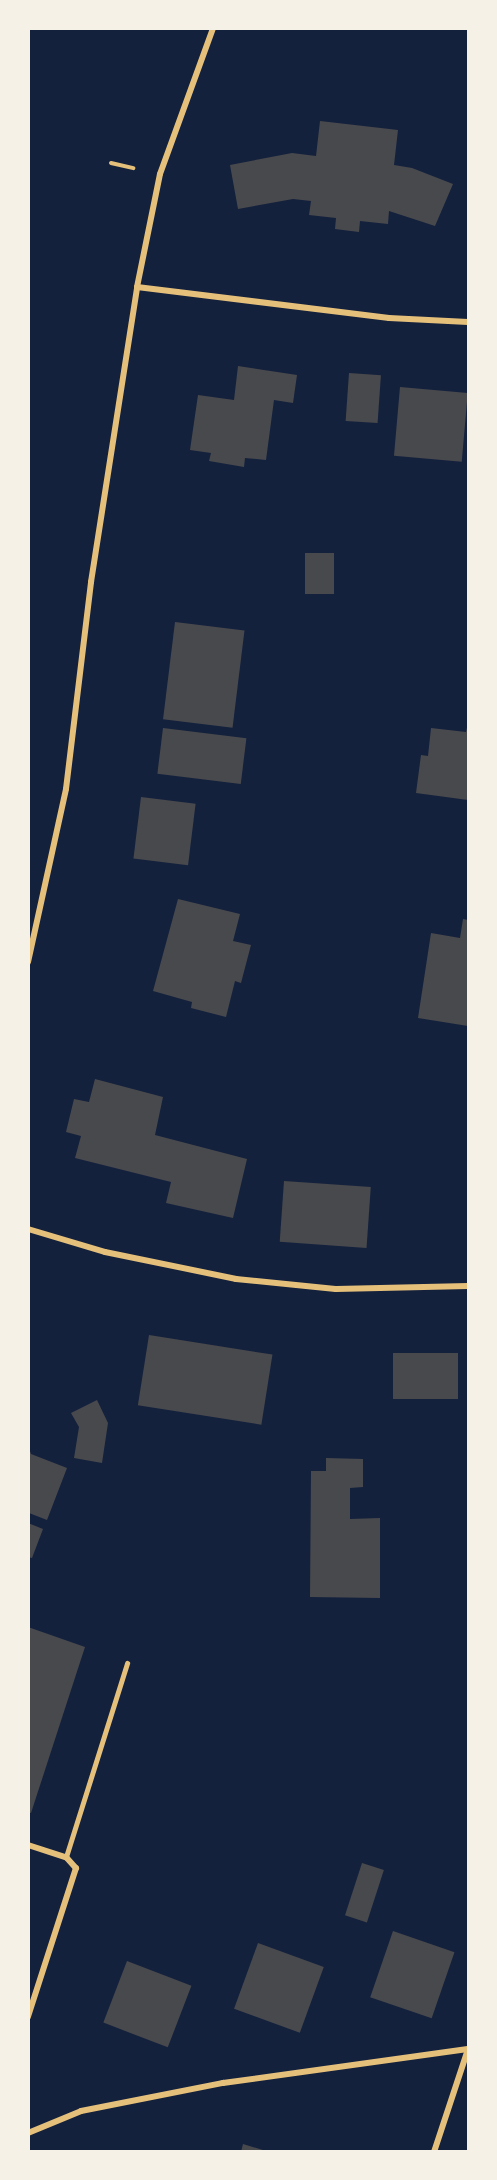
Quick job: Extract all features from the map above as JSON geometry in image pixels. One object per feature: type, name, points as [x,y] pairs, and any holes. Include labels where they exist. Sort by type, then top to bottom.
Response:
[{"type":"street","points":[[28,962],[66,789],[90,582],[137,287],[160,174],[213,28]]},
{"type":"street","points":[[137,287],[388,318],[468,322]]},
{"type":"street","points":[[28,1229],[105,1251],[236,1279],[336,1289],[468,1286]]},
{"type":"street","points":[[28,1845],[66,1857],[76,1868],[28,2017]]},
{"type":"street","points":[[28,2133],[81,2112],[223,2083],[468,2049],[434,2151]]},
{"type":"lane","points":[[66,1857],[128,1663]]},
{"type":"building","points":[[320,121],[398,130],[394,165],[412,168],[453,184],[435,226],[389,211],[388,224],[360,221],[359,232],[335,229],[336,218],[309,215],[311,201],[293,199],[238,209],[230,165],[292,153],[316,156]]},
{"type":"building","points":[[238,366],[297,375],[293,403],[274,400],[266,460],[245,458],[244,467],[209,461],[211,453],[190,450],[198,395],[234,400]]},
{"type":"building","points":[[349,373],[381,375],[378,423],[346,421]]},
{"type":"building","points":[[400,387],[468,393],[462,462],[394,456]]},
{"type":"building","points":[[305,553],[334,553],[334,594],[305,594]]},
{"type":"building","points":[[175,622],[244,631],[233,728],[163,719]]},
{"type":"building","points":[[468,723],[468,800],[416,793],[421,755],[428,756],[431,728],[466,732]]},
{"type":"building","points":[[163,728],[246,738],[241,784],[157,774]]},
{"type":"building","points":[[141,797],[196,804],[188,865],[133,859]]},
{"type":"building","points":[[178,899],[240,914],[233,941],[251,945],[241,983],[235,981],[226,1017],[191,1008],[192,1002],[153,991]]},
{"type":"building","points":[[463,919],[468,920],[468,1026],[418,1018],[431,933],[460,938]]},
{"type":"building","points":[[95,1079],[163,1097],[155,1135],[247,1159],[233,1218],[166,1203],[171,1182],[75,1158],[81,1136],[66,1132],[74,1099],[89,1102]]},
{"type":"building","points":[[284,1181],[371,1187],[367,1248],[280,1242]]},
{"type":"building","points":[[149,1335],[272,1355],[261,1425],[138,1405]]},
{"type":"building","points":[[393,1353],[458,1353],[458,1399],[393,1399]]},
{"type":"building","points":[[97,1400],[108,1423],[102,1463],[74,1458],[79,1427],[71,1413]]},
{"type":"building","points":[[29,1448],[31,1454],[67,1468],[47,1520],[29,1513]]},
{"type":"building","points":[[326,1458],[363,1459],[363,1487],[350,1488],[350,1519],[380,1518],[380,1598],[310,1597],[311,1471],[326,1471]]},
{"type":"building","points":[[28,1523],[43,1529],[32,1558],[28,1557]]},
{"type":"building","points":[[28,1627],[85,1647],[31,1813],[28,1812]]},
{"type":"building","points":[[362,1863],[384,1870],[367,1922],[345,1915]]},
{"type":"building","points":[[393,1931],[454,1952],[432,2018],[370,1997]]},
{"type":"building","points":[[258,1943],[324,1967],[300,2033],[234,2009]]},
{"type":"building","points":[[127,1961],[191,1986],[168,2047],[103,2023]]},
{"type":"building","points":[[243,2144],[266,2151],[241,2152]]}]
